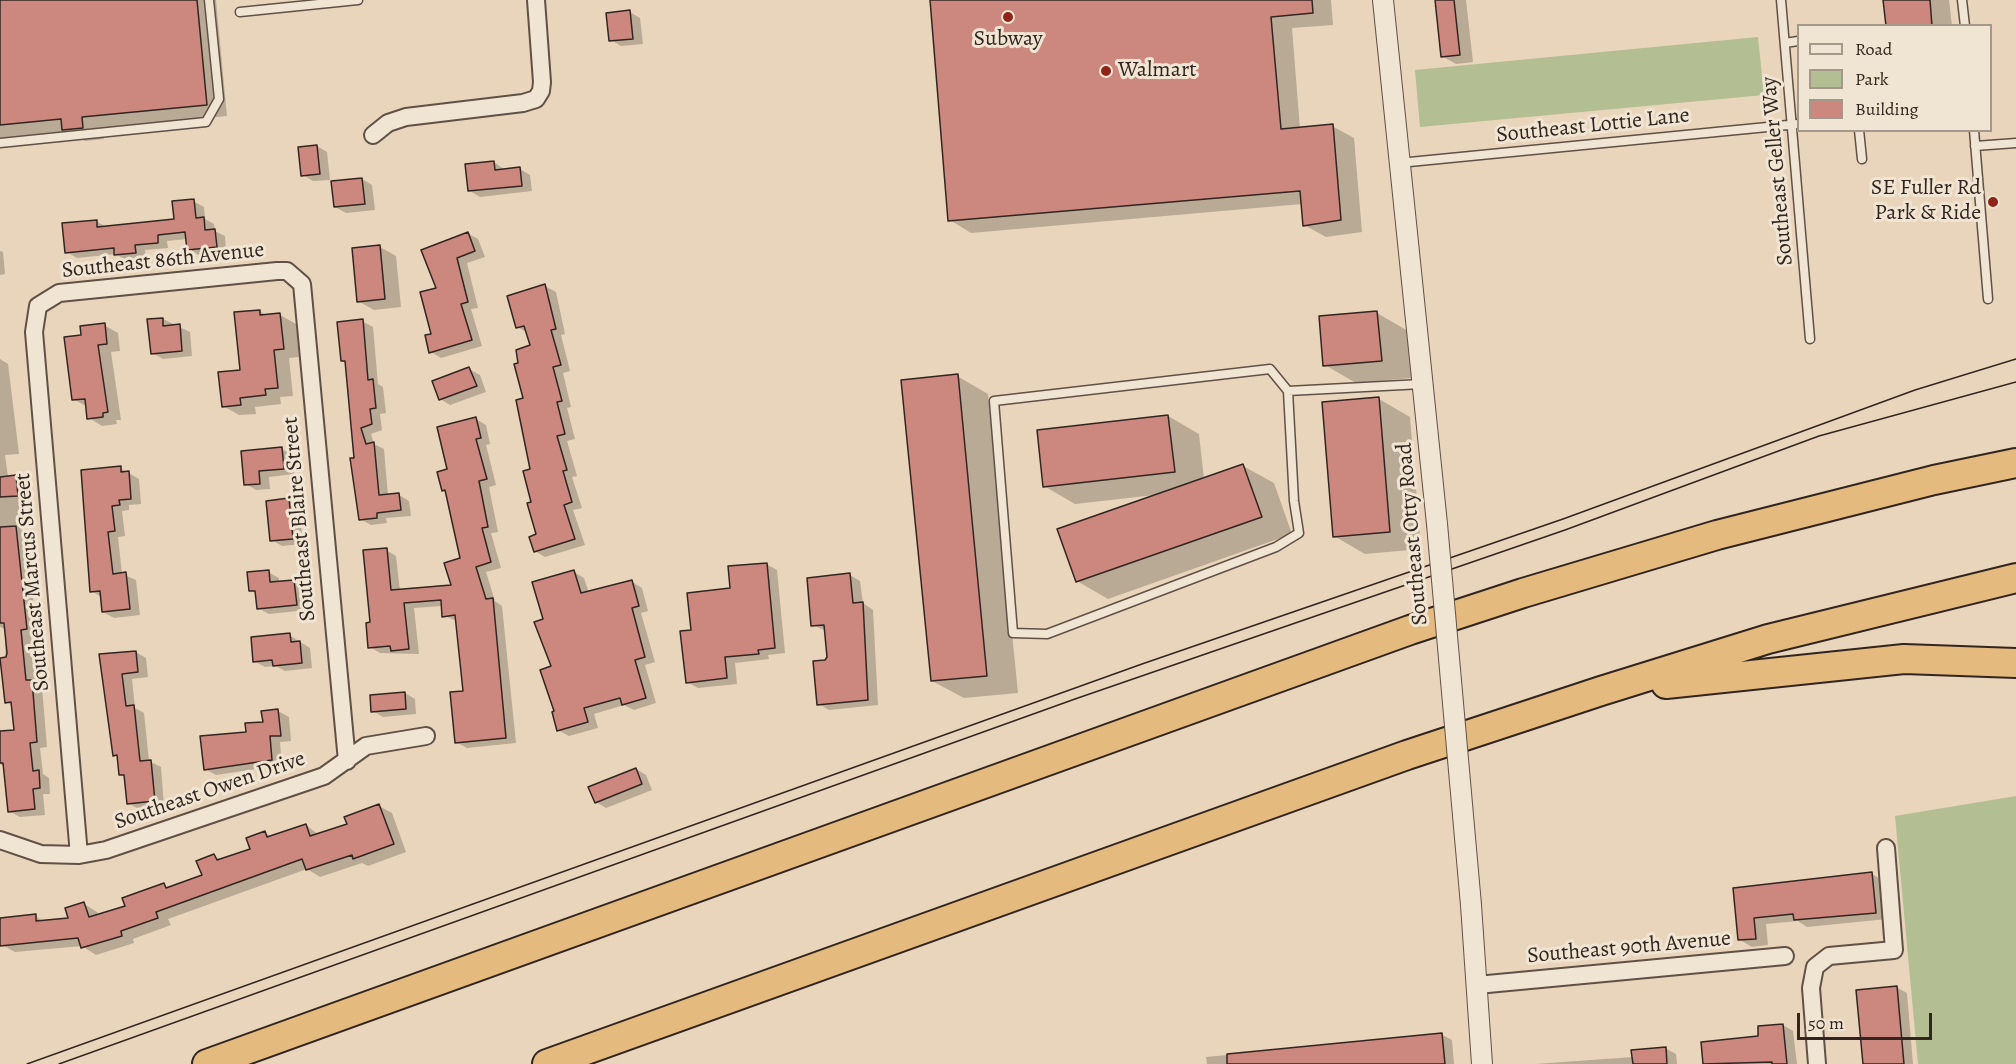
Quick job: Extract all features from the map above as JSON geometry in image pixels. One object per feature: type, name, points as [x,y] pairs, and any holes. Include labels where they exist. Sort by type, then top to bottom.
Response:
[{"type":"highway","points":[[1934,480],[2016,455]]},
{"type":"highway","points":[[207,1064],[1410,630],[1717,535],[1934,480],[2016,463]]},
{"type":"highway","points":[[547,1064],[1407,755],[1768,639],[2016,578]]},
{"type":"highway","points":[[1601,691],[1904,659],[2016,663]]},
{"type":"street","points":[[373,135],[388,123],[406,117],[522,104],[536,99],[542,82],[536,0]]},
{"type":"street","name":"Southeast Otty Road","points":[[1383,0],[1437,524],[1471,904],[1482,1064]]},
{"type":"street","name":"Southeast 86th Avenue","points":[[38,306],[59,294],[277,271],[296,276]]},
{"type":"street","name":"Southeast Blaire Street","points":[[296,276],[302,284],[303,293],[346,761]]},
{"type":"street","name":"Southeast Marcus Street","points":[[38,306],[34,316],[35,344],[80,855]]},
{"type":"street","name":"Southeast Owen Drive","points":[[0,840],[41,854],[80,855],[106,850],[324,776],[366,746],[426,736]]},
{"type":"street","points":[[1817,1064],[1811,988],[1815,966],[1828,956],[1894,950],[1886,848]]},
{"type":"street","name":"Southeast 90th Avenue","points":[[1477,985],[1785,956]]},
{"type":"lane","points":[[0,143],[206,122],[219,99],[210,0]]},
{"type":"lane","points":[[240,12],[358,0]]},
{"type":"lane","name":"Southeast Geller Way","points":[[1781,0],[1795,125],[1810,339]]},
{"type":"lane","points":[[1962,0],[1965,24]]},
{"type":"lane","points":[[1785,43],[1797,42]]},
{"type":"lane","name":"Southeast Lottie Lane","points":[[1399,163],[1795,125]]},
{"type":"lane","points":[[1859,132],[1862,159]]},
{"type":"lane","points":[[1974,132],[1989,299]]},
{"type":"lane","points":[[1976,146],[2016,142]]},
{"type":"lane","points":[[1270,369],[1288,392],[1294,501],[1299,533],[1276,547],[1047,634],[1013,633],[994,401],[1270,369]]},
{"type":"lane","points":[[1288,392],[1423,384]]},
{"type":"green space","points":[[1758,37],[1764,95],[1420,127],[1415,70]]},
{"type":"green space","points":[[2016,796],[2016,1064],[1918,1064],[1895,816]]},
{"type":"building","points":[[0,0],[197,0],[207,105],[82,117],[83,128],[62,130],[61,119],[0,125]]},
{"type":"building","name":"Walmart","points":[[930,0],[1312,0],[1313,13],[1271,17],[1281,129],[1333,124],[1341,220],[1303,226],[1300,191],[948,221]]},
{"type":"building","points":[[1435,0],[1454,0],[1460,55],[1441,57]]},
{"type":"building","points":[[1883,0],[1930,0],[1932,24],[1886,24]]},
{"type":"building","points":[[630,10],[633,39],[609,41],[606,13]]},
{"type":"building","points":[[317,145],[320,174],[301,176],[298,147]]},
{"type":"building","points":[[494,161],[495,170],[520,167],[522,186],[468,191],[465,164]]},
{"type":"building","points":[[362,178],[365,204],[334,207],[331,181]]},
{"type":"building","points":[[194,199],[196,218],[204,217],[205,230],[215,229],[217,247],[187,250],[185,232],[158,235],[158,243],[135,245],[136,253],[114,255],[114,248],[65,253],[62,223],[97,220],[97,227],[174,219],[172,201]]},
{"type":"building","points":[[468,232],[475,251],[457,258],[468,302],[461,304],[472,340],[429,353],[425,335],[431,334],[420,292],[436,288],[421,250]]},
{"type":"building","points":[[380,245],[385,299],[357,302],[352,248]]},
{"type":"building","points":[[545,284],[556,329],[551,330],[561,365],[553,367],[562,401],[557,402],[565,434],[557,436],[567,470],[563,471],[572,502],[564,505],[575,539],[534,552],[529,537],[536,534],[527,503],[531,502],[523,471],[530,469],[516,400],[523,398],[514,364],[518,363],[516,350],[530,345],[524,326],[516,328],[507,296]]},
{"type":"building","points":[[260,310],[260,315],[280,313],[284,349],[274,350],[278,388],[265,389],[266,395],[240,398],[241,405],[222,407],[218,372],[240,370],[234,312]]},
{"type":"building","points":[[1377,311],[1382,361],[1323,366],[1319,316]]},
{"type":"building","points":[[163,318],[163,326],[180,324],[182,351],[151,354],[147,319]]},
{"type":"building","points":[[363,319],[368,380],[373,379],[376,408],[370,409],[372,424],[361,428],[366,444],[374,442],[379,495],[399,493],[401,510],[377,513],[377,518],[359,520],[350,458],[354,458],[345,361],[341,361],[337,322]]},
{"type":"building","points":[[105,323],[107,344],[98,345],[108,412],[103,413],[103,417],[87,419],[85,399],[72,400],[64,337],[81,335],[80,326]]},
{"type":"building","points":[[469,367],[477,386],[439,400],[432,381]]},
{"type":"building","points":[[958,374],[987,676],[931,681],[901,380]]},
{"type":"building","points":[[1379,397],[1390,532],[1333,537],[1322,402]]},
{"type":"building","points":[[1168,415],[1175,472],[1043,487],[1037,430]]},
{"type":"building","points":[[476,417],[481,438],[476,439],[487,479],[479,481],[488,527],[482,528],[491,562],[476,567],[486,599],[493,598],[506,738],[455,743],[450,692],[463,691],[455,615],[442,617],[441,600],[404,603],[409,649],[391,651],[390,646],[368,648],[366,623],[370,622],[363,550],[387,548],[391,590],[451,585],[444,563],[460,558],[445,490],[442,491],[437,472],[447,469],[437,427]]},
{"type":"building","points":[[282,447],[284,469],[259,471],[260,484],[244,485],[241,451]]},
{"type":"building","points":[[1243,464],[1262,517],[1076,582],[1057,529]]},
{"type":"building","points":[[121,466],[121,472],[129,471],[131,499],[119,500],[120,505],[112,506],[115,531],[108,532],[113,574],[126,572],[130,609],[102,612],[100,591],[90,592],[81,470]]},
{"type":"building","points":[[16,475],[18,496],[0,497],[0,477]]},
{"type":"building","points":[[289,498],[293,539],[270,541],[266,501]]},
{"type":"building","points":[[16,526],[27,629],[21,630],[26,680],[32,680],[37,742],[30,743],[33,771],[39,770],[40,788],[33,789],[35,809],[8,812],[3,763],[0,763],[0,731],[14,730],[11,702],[5,703],[0,658],[6,657],[7,653],[4,623],[0,623],[0,527]]},
{"type":"building","points":[[767,563],[775,648],[758,650],[759,654],[725,657],[727,678],[686,683],[680,631],[691,630],[687,593],[730,588],[728,566]]},
{"type":"building","points":[[269,570],[270,582],[294,580],[297,605],[257,609],[255,591],[249,591],[247,572]]},
{"type":"building","points":[[574,570],[581,593],[632,580],[639,606],[632,608],[645,657],[635,660],[646,698],[622,705],[620,698],[584,708],[588,722],[557,731],[552,712],[554,711],[540,670],[551,666],[534,622],[543,619],[532,582]]},
{"type":"building","points":[[850,573],[853,603],[863,602],[868,700],[817,705],[813,661],[825,660],[827,657],[824,625],[811,626],[807,578]]},
{"type":"building","points":[[290,633],[291,642],[300,641],[302,663],[273,666],[272,660],[253,662],[251,637]]},
{"type":"building","points":[[136,651],[138,672],[122,674],[126,706],[134,705],[140,761],[151,760],[155,801],[127,804],[124,775],[119,775],[117,755],[113,756],[99,654]]},
{"type":"building","points":[[405,692],[406,709],[371,712],[370,695]]},
{"type":"building","points":[[278,709],[281,736],[270,736],[272,760],[204,770],[200,736],[246,732],[245,723],[263,722],[261,711]]},
{"type":"building","points":[[636,768],[642,784],[595,803],[588,787]]},
{"type":"building","points":[[379,804],[394,844],[353,859],[352,855],[306,870],[302,859],[156,912],[158,918],[121,931],[122,936],[81,948],[78,938],[0,946],[0,918],[36,914],[36,921],[68,918],[65,908],[84,902],[89,917],[125,906],[122,898],[164,883],[166,888],[202,875],[196,861],[214,854],[217,860],[250,849],[246,838],[265,831],[267,837],[306,824],[310,836],[347,824],[344,817]]},
{"type":"building","points":[[1872,872],[1876,913],[1794,920],[1793,914],[1754,918],[1756,939],[1738,940],[1733,888]]},
{"type":"building","points":[[1897,986],[1904,1064],[1863,1064],[1856,990]]},
{"type":"building","points":[[1783,1024],[1787,1064],[1772,1064],[1772,1062],[1703,1064],[1701,1042],[1758,1036],[1758,1026]]},
{"type":"building","points":[[1442,1033],[1445,1064],[1227,1064],[1227,1054]]},
{"type":"building","points":[[1666,1047],[1667,1064],[1633,1064],[1631,1050]]},
{"type":"tram line","points":[[27,1064],[1142,664],[1563,519],[1915,390],[2016,359]]},
{"type":"tram line","points":[[59,1064],[1075,699],[1565,530],[1819,436],[2016,382]]},
{"type":"place","name":"Subway","points":[[1008,17]]},
{"type":"place","name":"Walmart","points":[[1106,71]]},
{"type":"place","name":"SE Fuller Rd Park & Ride","points":[[1993,202]]}]
